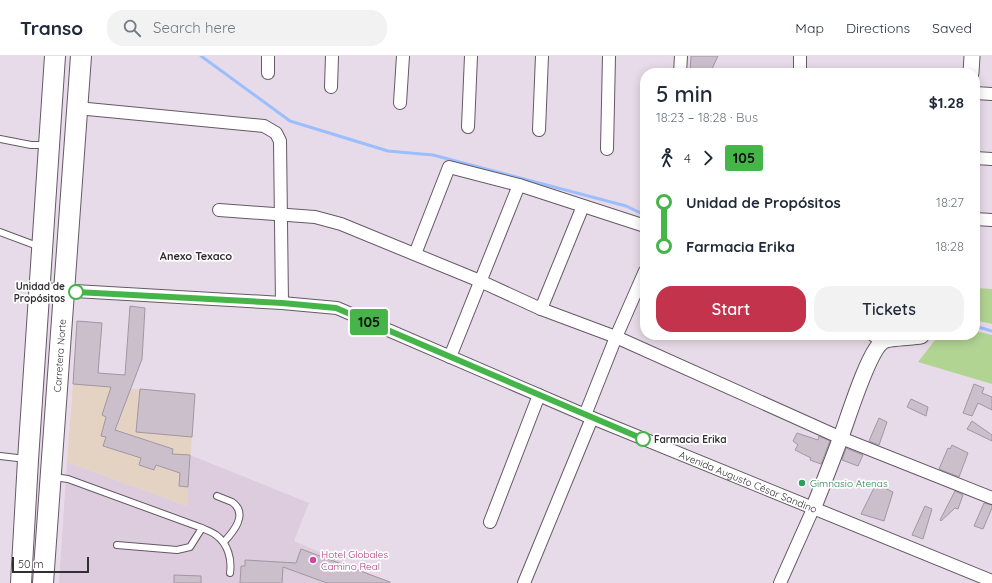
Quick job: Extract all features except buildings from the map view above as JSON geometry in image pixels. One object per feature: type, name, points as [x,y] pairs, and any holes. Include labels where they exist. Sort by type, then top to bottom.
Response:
[{"type":"highway","points":[[21,583],[55,56]]},
{"type":"highway","name":"Carretera Norte","points":[[44,583],[81,56]]},
{"type":"highway","points":[[23,546],[30,520],[34,479],[41,476],[51,476]]},
{"type":"street","points":[[268,56],[268,73]]},
{"type":"street","points":[[331,87],[332,56]]},
{"type":"street","points":[[400,102],[403,56]]},
{"type":"street","points":[[468,127],[471,56]]},
{"type":"street","points":[[539,130],[542,56]]},
{"type":"street","points":[[607,149],[609,56]]},
{"type":"street","points":[[680,68],[681,56]]},
{"type":"street","points":[[800,56],[800,68]]},
{"type":"street","points":[[971,68],[972,56]]},
{"type":"street","points":[[980,93],[992,94]]},
{"type":"street","points":[[77,108],[264,126],[276,133],[280,141],[282,303]]},
{"type":"street","points":[[980,158],[992,158]]},
{"type":"street","points":[[415,254],[449,167],[519,185],[640,224]]},
{"type":"street","points":[[450,357],[519,185]]},
{"type":"street","points":[[541,309],[583,206]]},
{"type":"street","points":[[219,210],[315,217],[341,224],[480,281],[541,309],[616,337],[840,438],[992,498]]},
{"type":"street","points":[[980,219],[992,220]]},
{"type":"street","points":[[524,583],[589,417],[616,337],[640,282]]},
{"type":"street","name":"Avenida Augusto César Sandino","points":[[40,289],[282,303],[336,308],[589,417],[992,581]]},
{"type":"street","points":[[780,583],[813,509],[863,376],[875,350],[878,340]]},
{"type":"street","points":[[490,522],[539,395]]},
{"type":"lane","points":[[0,139],[31,145],[49,145]]},
{"type":"lane","points":[[0,232],[43,248]]},
{"type":"lane","points":[[0,456],[28,460]]},
{"type":"lane","points":[[51,476],[68,479],[216,534],[224,542],[229,555],[231,565],[230,573]]},
{"type":"lane","points":[[217,496],[231,502],[235,506],[239,515],[237,525],[224,542]]},
{"type":"lane","points":[[117,545],[177,550],[190,547],[202,528]]},
{"type":"shaded area","points":[[73,384],[195,394],[187,506],[67,462]]},
{"type":"shaded area","points":[[190,455],[309,503],[294,541],[391,583],[59,583],[67,462],[187,506]]},
{"type":"green space","points":[[980,288],[992,289],[992,324],[980,321]]},
{"type":"green space","points":[[980,332],[992,335],[992,384],[918,362],[935,340],[980,340]]},
{"type":"waterway","points":[[201,56],[290,121],[388,151],[433,155],[626,206],[640,213]]},
{"type":"waterway","points":[[980,327],[992,331]]},
{"type":"bus line","name":"105","points":[[76,292],[282,303],[336,308],[643,439]]},
{"type":"place","name":"Unidad de Propósitos","points":[[76,292]]},
{"type":"place","name":"Farmacia Erika","points":[[643,439]]},
{"type":"place","name":"Gimnasio Atenas","points":[[802,483]]},
{"type":"place","name":"Hotel Globales Camino Real","points":[[313,560]]},
{"type":"district","name":"Anexo Texaco","points":[[196,256]]}]
